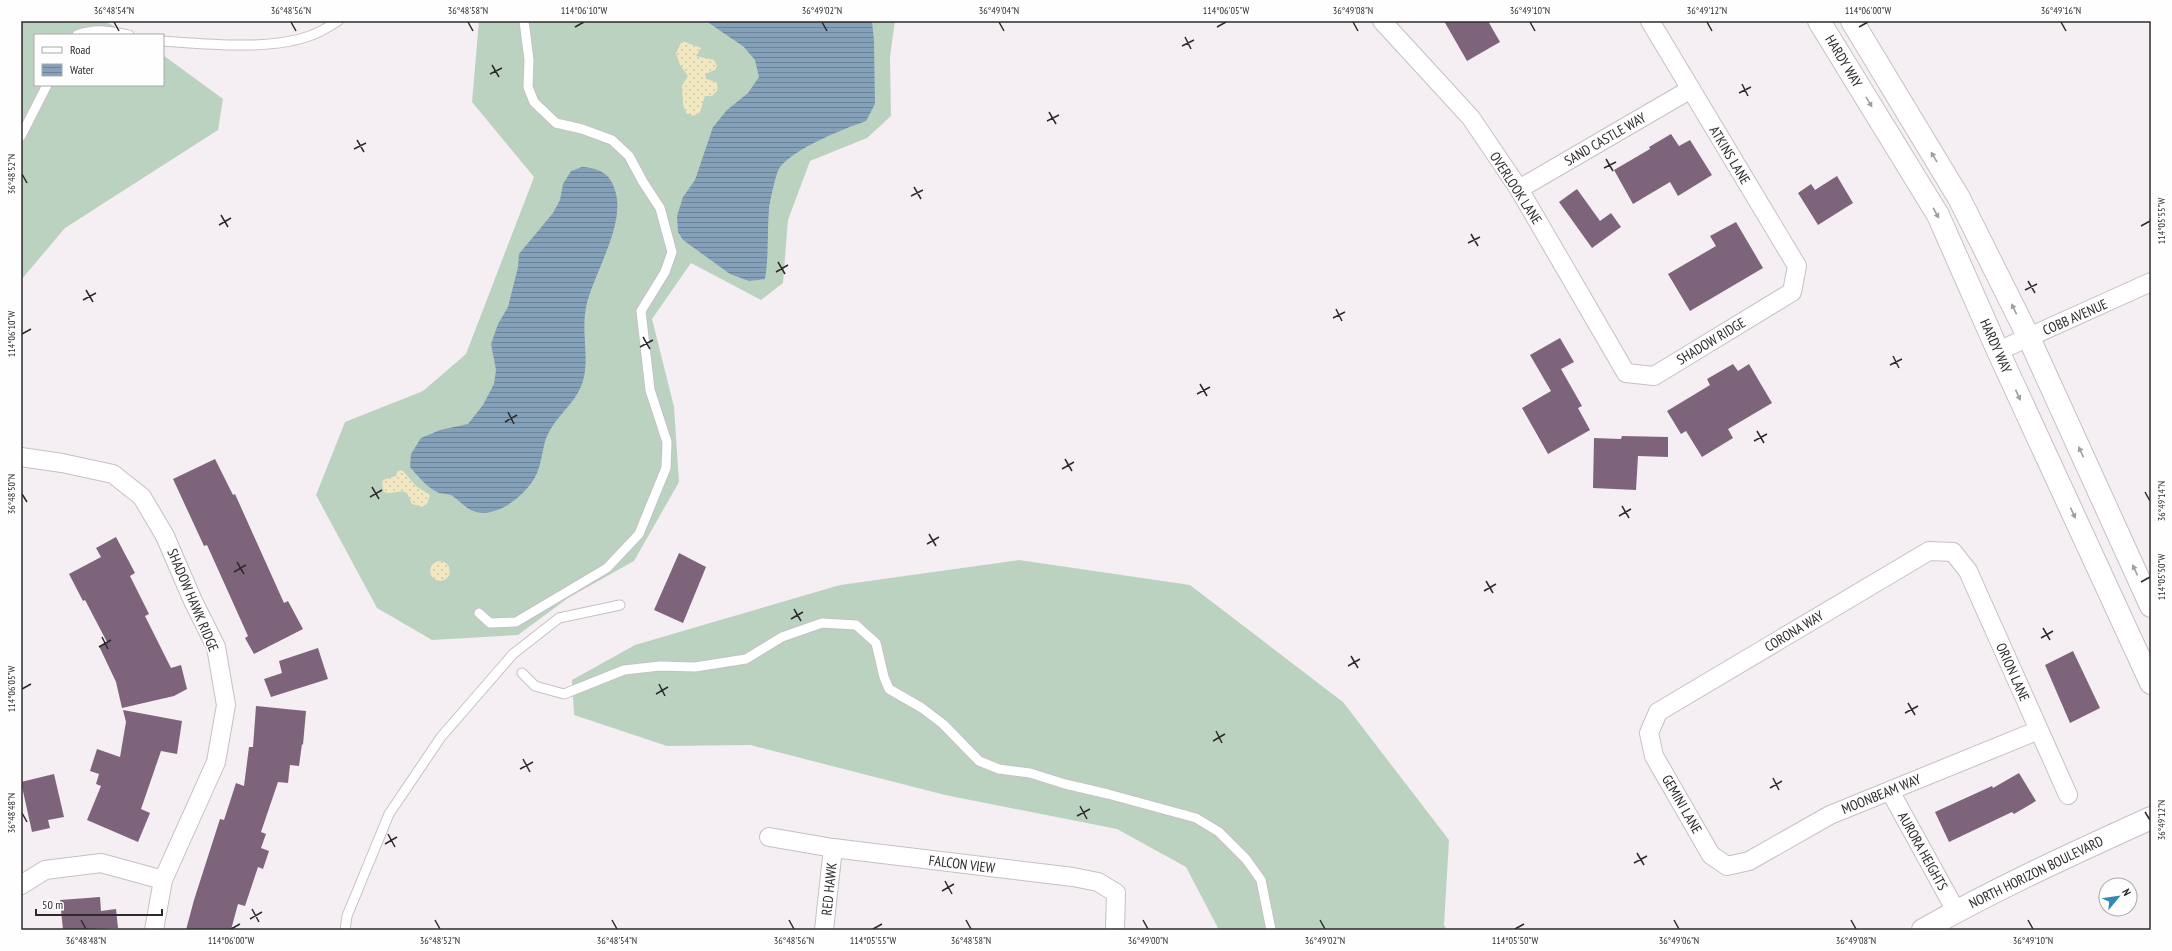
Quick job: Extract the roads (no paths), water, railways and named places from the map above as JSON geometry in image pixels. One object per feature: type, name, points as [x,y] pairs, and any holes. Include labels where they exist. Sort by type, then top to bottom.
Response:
[{"type":"main road","name":"HARDY WAY","points":[[1819,21],[1938,215],[1998,351],[2151,683]]},
{"type":"main road","name":"HARDY WAY","points":[[1852,21],[1959,198],[2029,338],[2151,606]]},
{"type":"main road","name":"NORTH HORIZON BOULEVARD","points":[[1923,930],[1956,911],[2087,847],[2151,818]]},
{"type":"street","name":"OVERLOOK LANE","points":[[1382,21],[1471,118],[1519,189],[1626,373]]},
{"type":"street","name":"ATKINS LANE","points":[[1650,21],[1797,266],[1792,292]]},
{"type":"street","name":"SAND CASTLE WAY","points":[[1519,189],[1691,89]]},
{"type":"street","name":"COBB AVENUE","points":[[1998,351],[2151,282]]},
{"type":"street","name":"SHADOW RIDGE","points":[[1626,373],[1654,376],[1792,292]]},
{"type":"street","name":"SHADOW HAWK RIDGE","points":[[21,457],[62,463],[113,474],[142,497],[165,536],[193,601],[216,647],[226,705],[216,762],[163,880],[154,930]]},
{"type":"street","name":"CORONA WAY","points":[[1649,733],[1658,712],[1929,551],[1953,552]]},
{"type":"street","name":"ORION LANE","points":[[1953,552],[1968,571],[2068,795]]},
{"type":"street","name":"MOONBEAM WAY","points":[[1727,866],[1749,861],[1830,815],[2039,730]]},
{"type":"street","name":"GEMINI LANE","points":[[1649,733],[1654,756],[1711,855],[1727,866]]},
{"type":"street","name":"AURORA HEIGHTS","points":[[1890,791],[1956,911]]},
{"type":"street","name":"FALCON VIEW","points":[[769,837],[833,848],[1039,872],[1098,882],[1116,893],[1115,930]]},
{"type":"street","name":"RED HAWK","points":[[824,930],[833,848]]},
{"type":"street","points":[[21,885],[45,870],[101,863],[163,880]]},
{"type":"lane","points":[[164,41],[213,44],[276,44],[311,36],[338,21]]},
{"type":"lane","points":[[479,613],[490,623],[516,622],[607,568],[639,534],[666,468],[667,442],[650,390],[640,311],[666,272],[672,252],[660,208],[643,182],[629,156],[612,140],[582,129],[556,123],[534,102],[528,87],[529,60],[524,21]]},
{"type":"lane","points":[[80,34],[91,30],[111,31],[124,34]]},
{"type":"lane","points":[[21,136],[46,86]]},
{"type":"lane","points":[[345,930],[347,916],[389,814],[441,737],[513,654],[560,618],[620,606]]},
{"type":"lane","points":[[522,673],[535,686],[564,694],[624,670],[660,666],[694,667],[746,660],[782,637],[822,623],[856,625],[876,643],[884,677],[889,689],[922,708],[943,724],[979,761],[999,768],[1030,773],[1065,784],[1196,818],[1219,832],[1246,859],[1261,880],[1271,930]]},
{"type":"water","points":[[706,21],[872,21],[874,41],[875,104],[866,121],[808,146],[787,160],[778,170],[769,209],[765,279],[749,281],[730,274],[683,240],[678,232],[677,216],[683,197],[695,180],[713,127],[727,110],[748,93],[759,77],[755,60],[744,47]]},
{"type":"water","points":[[582,167],[595,169],[608,177],[614,187],[617,207],[616,220],[608,249],[591,291],[585,313],[584,323],[586,362],[583,381],[572,402],[556,421],[548,434],[536,476],[532,482],[522,494],[508,505],[492,512],[476,512],[466,507],[451,495],[439,493],[427,485],[410,467],[411,454],[421,438],[440,430],[468,424],[483,405],[494,384],[496,370],[491,344],[498,324],[508,307],[518,267],[519,254],[553,213],[560,200],[563,184],[571,171]]}]
